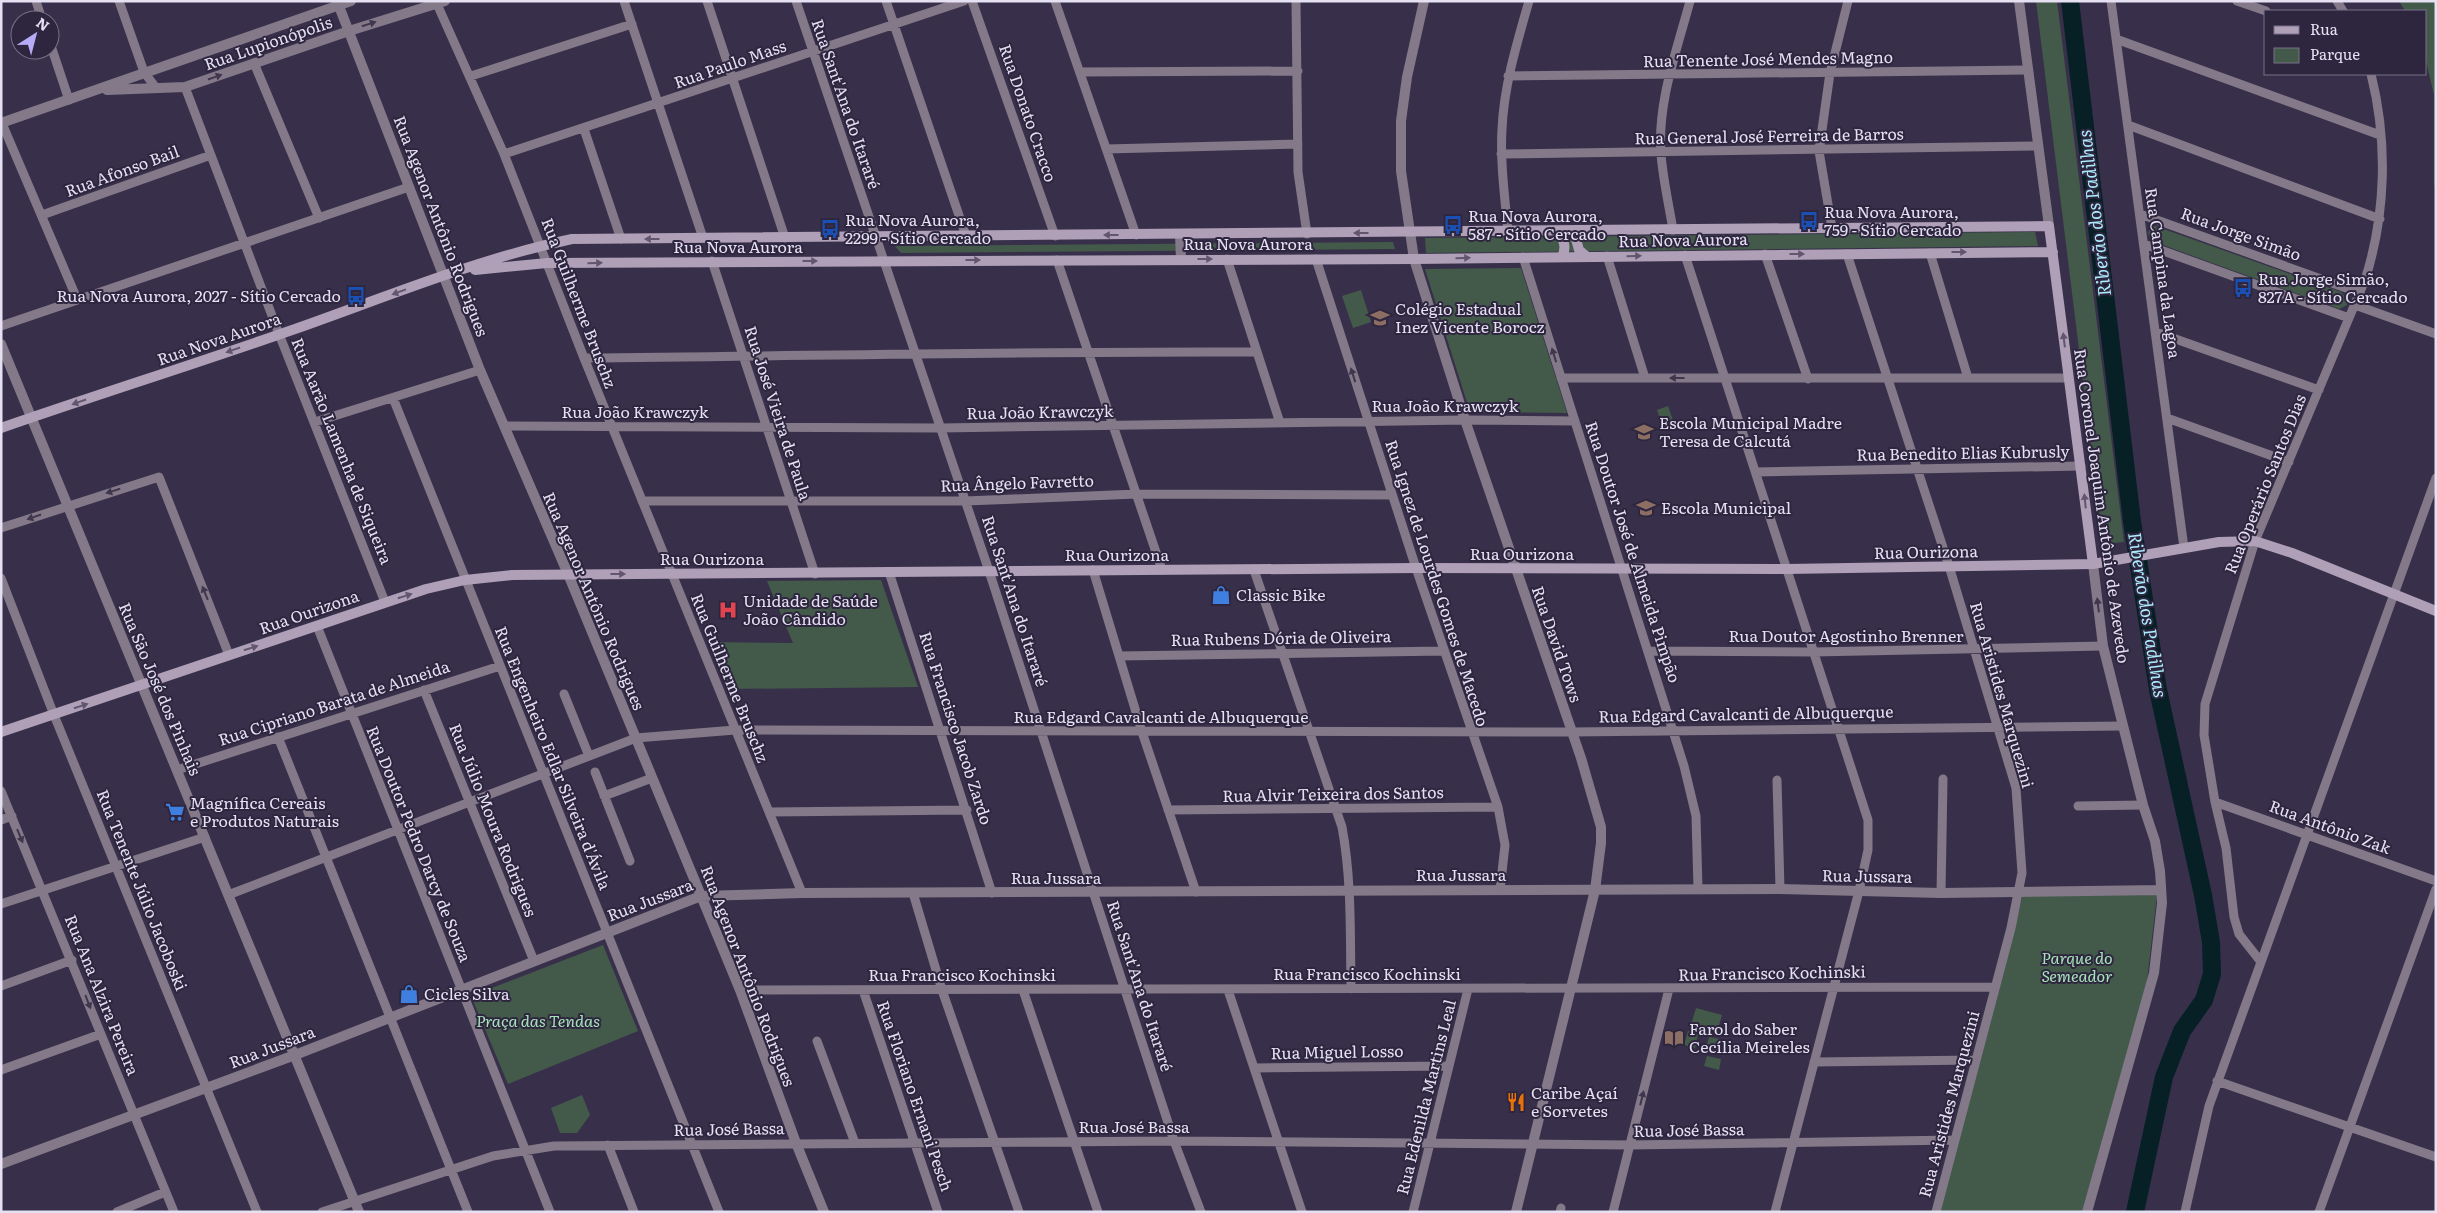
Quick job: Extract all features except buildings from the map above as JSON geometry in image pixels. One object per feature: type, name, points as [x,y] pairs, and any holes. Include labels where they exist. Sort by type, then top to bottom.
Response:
[{"type":"main road","name":"Rua Nova Aurora","points":[[1,428],[445,276],[540,245],[572,239],[2049,226]]},
{"type":"main road","name":"Rua Coronel Joaquim Antônio de Azevedo","points":[[2049,226],[2093,564]]},
{"type":"main road","points":[[1582,230],[1578,234],[1576,244],[1579,250],[1586,256]]},
{"type":"main road","points":[[1556,231],[1563,238],[1565,245],[1562,256]]},
{"type":"main road","name":"Rua Nova Aurora","points":[[445,276],[486,268],[546,263],[1414,259],[2053,252]]},
{"type":"main road","name":"Rua Ourizona","points":[[1,732],[142,686],[386,602],[465,580],[512,575],[1416,568],[1787,569],[2093,564],[2219,542],[2255,541],[2285,550],[2436,611]]},
{"type":"main road","points":[[2074,564],[2082,560],[2090,549]]},
{"type":"street","points":[[119,1],[144,72],[156,88]]},
{"type":"street","name":"Rua Lupionópolis","points":[[1,122],[98,90],[338,3],[351,1]]},
{"type":"street","points":[[624,1],[703,238]]},
{"type":"street","points":[[707,1],[785,238]]},
{"type":"street","name":"Rua Sant'Ana do Itararé","points":[[796,1],[966,501],[1174,1141],[1201,1212]]},
{"type":"street","points":[[886,1],[966,236]]},
{"type":"street","name":"Rua Paulo Mass","points":[[504,154],[584,129],[964,1]]},
{"type":"street","name":"Rua Donato Cracco","points":[[972,1],[1055,236]]},
{"type":"street","points":[[1055,1],[1136,235]]},
{"type":"street","points":[[1296,1],[1298,172],[1307,234]]},
{"type":"street","name":"Rua David Tows","points":[[1424,1],[1407,76],[1401,120],[1401,171],[1414,259],[1465,420],[1572,732],[1601,827],[1601,843],[1595,890],[1516,1212]]},
{"type":"street","points":[[1508,232],[1501,154],[1502,127],[1508,76],[1529,1]]},
{"type":"street","points":[[1673,230],[1661,154],[1662,124],[1671,76],[1690,1]]},
{"type":"street","points":[[1832,228],[1819,151],[1830,73],[1848,1]]},
{"type":"street","name":"Rua Coronel Joaquim Antônio de Azevedo","points":[[2019,1],[2049,226]]},
{"type":"street","name":"Rua Campina da Lagoa","points":[[2111,1],[2184,548]]},
{"type":"street","points":[[2237,1],[2264,10]]},
{"type":"street","name":"Rua Agenor Antônio Rodrigues","points":[[338,3],[480,370],[568,574],[740,990],[796,1143],[824,1212]]},
{"type":"street","name":"Rua Lupionópolis","points":[[98,90],[186,87],[349,31],[441,3]]},
{"type":"street","name":"Rua Guilherme Bruschz","points":[[441,3],[504,154],[584,358],[802,893]]},
{"type":"street","points":[[471,76],[632,24]]},
{"type":"street","points":[[2116,39],[2380,135]]},
{"type":"street","points":[[56,60],[69,100]]},
{"type":"street","points":[[254,63],[319,218]]},
{"type":"street","name":"Rua Tenente José Mendes Magno","points":[[1508,76],[1671,76],[2027,70]]},
{"type":"street","points":[[1080,72],[1298,71]]},
{"type":"street","name":"Rua Operário Santos Dias","points":[[2261,962],[2245,943],[2236,926],[2226,848],[2215,802],[2204,735],[2205,704],[2255,541],[2370,266],[2380,219],[2383,188],[2380,135],[2371,75]]},
{"type":"street","name":"Rua Aarão Lamenha de Siqueira","points":[[186,87],[279,334],[386,602]]},
{"type":"street","points":[[1,122],[77,299]]},
{"type":"street","points":[[2128,125],[2380,219]]},
{"type":"street","points":[[584,129],[621,239]]},
{"type":"street","points":[[1106,149],[1298,144]]},
{"type":"street","name":"Rua General José Ferreira de Barros","points":[[1501,154],[1661,154],[2037,146]]},
{"type":"street","name":"Rua Afonso Bail","points":[[42,215],[211,155]]},
{"type":"street","points":[[1,326],[409,187]]},
{"type":"street","name":"Rua Jorge Simão","points":[[2140,214],[2360,293]]},
{"type":"street","points":[[1180,235],[1181,260]]},
{"type":"street","points":[[2144,244],[2349,318]]},
{"type":"street","points":[[1930,253],[1968,378]]},
{"type":"street","points":[[1765,254],[1808,379]]},
{"type":"street","name":"Rua Aristides Marquezini","points":[[1847,254],[1949,566],[2016,788],[2022,873],[2019,891],[1936,1212]]},
{"type":"street","points":[[1607,256],[1645,378]]},
{"type":"street","points":[[1685,256],[1868,820],[1868,850],[1859,891],[1775,1212]]},
{"type":"street","name":"Rua Doutor José de Almeida Pimpão","points":[[1523,257],[1673,730],[1696,816],[1698,889]]},
{"type":"street","points":[[1227,259],[1280,423]]},
{"type":"street","name":"Rua Ignez de Lourdes Gomes de Macedo","points":[[1316,259],[1443,651],[1498,807],[1505,845],[1500,890]]},
{"type":"street","points":[[1057,260],[1138,494],[1162,570]]},
{"type":"street","name":"Rua José Vieira de Paula","points":[[712,261],[815,574]]},
{"type":"street","points":[[2355,305],[2436,334]]},
{"type":"street","points":[[2156,332],[2319,390]]},
{"type":"street","name":"Rua São José dos Pinhais","points":[[1,344],[359,1212]]},
{"type":"street","points":[[584,358],[916,355],[1088,351],[1257,352]]},
{"type":"street","points":[[315,422],[480,370]]},
{"type":"street","points":[[1561,378],[2068,378]]},
{"type":"street","name":"Rua Engenheiro Edlar Silveira d'Ávila","points":[[393,398],[720,1212]]},
{"type":"street","points":[[2168,418],[2289,462]]},
{"type":"street","name":"Rua João Krawczyk","points":[[505,426],[941,428],[1465,420],[1575,421]]},
{"type":"street","name":"Rua Benedito Elias Kubrusly","points":[[1756,472],[2081,466]]},
{"type":"street","points":[[1,528],[67,505],[159,477],[229,655]]},
{"type":"street","points":[[2184,1212],[2202,1130],[2217,1081],[2436,478]]},
{"type":"street","name":"Rua Ângelo Favretto","points":[[642,501],[966,501],[1138,494],[1392,495]]},
{"type":"street","name":"Rua Coronel Joaquim Antônio de Azevedo","points":[[2087,1212],[2154,973],[2162,904],[2156,841],[2143,805],[2103,646],[2093,564]]},
{"type":"street","points":[[1093,570],[1142,732],[1196,892]]},
{"type":"street","points":[[1254,570],[1336,808],[1347,855],[1351,989]]},
{"type":"street","name":"Rua Francisco Jacob Zardo","points":[[889,572],[942,732],[992,893]]},
{"type":"street","name":"Rua Tenente Júlio Jacoboski","points":[[1,578],[54,715],[256,1212]]},
{"type":"street","name":"Rua Doutor Pedro Darcy de Souza","points":[[317,626],[350,714],[550,1212]]},
{"type":"street","name":"Rua Doutor Agostinho Brenner","points":[[1648,651],[1813,652],[2103,646]]},
{"type":"street","name":"Rua Rubens Dória de Oliveira","points":[[1119,656],[1443,651]]},
{"type":"street","name":"Rua Cipriano Barata de Almeida","points":[[177,770],[500,666]]},
{"type":"street","name":"Rua Júlio Moura Rodrigues","points":[[424,690],[534,961]]},
{"type":"street","points":[[564,694],[589,756]]},
{"type":"street","name":"Rua Edgard Cavalcanti de Albuquerque","points":[[228,895],[636,738],[735,730],[942,732],[1572,732],[2123,726]]},
{"type":"street","points":[[278,737],[468,1212]]},
{"type":"street","points":[[595,772],[630,861]]},
{"type":"street","points":[[604,796],[652,778]]},
{"type":"street","points":[[1941,892],[1942,779]]},
{"type":"street","points":[[1777,780],[1780,889]]},
{"type":"street","name":"Rua Ana Alzira Pereira","points":[[1,791],[174,1212]]},
{"type":"street","name":"Rua Antônio Zak","points":[[2215,802],[2436,881]]},
{"type":"street","points":[[2078,806],[2143,805]]},
{"type":"street","name":"Rua Alvir Teixeira dos Santos","points":[[1168,810],[1498,807]]},
{"type":"street","points":[[769,812],[967,810]]},
{"type":"street","points":[[1,820],[12,816]]},
{"type":"street","points":[[1,904],[205,838]]},
{"type":"street","name":"Rua Jussara","points":[[1,1164],[295,1056],[701,896],[802,893],[1698,889],[1941,892],[2161,890]]},
{"type":"street","points":[[2319,1212],[2436,889]]},
{"type":"street","points":[[913,893],[942,990],[1019,1212]]},
{"type":"street","points":[[1,986],[72,960]]},
{"type":"street","name":"Rua Francisco Kochinski","points":[[740,990],[1995,987]]},
{"type":"street","name":"Rua Edenilda Martins Leal","points":[[1413,1212],[1468,989]]},
{"type":"street","points":[[1613,1212],[1670,989]]},
{"type":"street","name":"Rua Floriano Ernani Pesch","points":[[863,990],[938,1212]]},
{"type":"street","points":[[1023,990],[1098,1212]]},
{"type":"street","points":[[1228,990],[1281,1142],[1302,1212]]},
{"type":"street","points":[[1,1070],[101,1034]]},
{"type":"street","points":[[817,1041],[855,1143]]},
{"type":"street","points":[[1814,1062],[1976,1060]]},
{"type":"street","name":"Rua Miguel Losso","points":[[1255,1068],[1450,1066]]},
{"type":"street","points":[[2217,1081],[2436,1157]]},
{"type":"street","name":"Rua José Bassa","points":[[322,1212],[493,1156],[524,1149],[554,1146],[1174,1141],[1630,1146],[1955,1140]]},
{"type":"street","points":[[608,1145],[634,1212]]},
{"type":"street","points":[[116,1212],[165,1192]]},
{"type":"green space","points":[[2036,1],[2057,1],[2124,542],[2103,544]]},
{"type":"green space","points":[[2399,1],[2436,1],[2436,186],[2434,185],[2434,95],[2427,65],[2427,10],[2404,10]]},
{"type":"green space","points":[[2155,226],[2341,292],[2348,300],[2347,305],[2339,309],[2160,244],[2154,241],[2148,234],[2150,227]]},
{"type":"green space","points":[[2035,232],[2038,246],[1426,253],[1425,238]]},
{"type":"green space","points":[[1393,242],[1395,249],[901,253],[895,246]]},
{"type":"green space","points":[[1521,268],[1567,413],[1470,412],[1425,269]]},
{"type":"green space","points":[[1361,290],[1371,322],[1353,328],[1342,296]]},
{"type":"green space","points":[[1668,406],[1675,426],[1664,430],[1657,410]]},
{"type":"green space","points":[[881,580],[918,687],[727,689],[710,642],[793,643],[767,581]]},
{"type":"green space","name":"Parque do Semeador","points":[[2023,895],[2157,895],[2147,981],[2082,1212],[1940,1212]]},
{"type":"green space","name":"Praça das Tendas","points":[[603,945],[638,1031],[508,1084],[471,996]]},
{"type":"green space","points":[[1696,1008],[1722,1015],[1717,1032],[1691,1025]]},
{"type":"green space","points":[[1688,1031],[1698,1034],[1695,1048],[1684,1045]]},
{"type":"green space","points":[[1709,1037],[1720,1039],[1716,1054],[1705,1051]]},
{"type":"green space","points":[[1707,1056],[1721,1059],[1719,1070],[1704,1066]]},
{"type":"green space","points":[[582,1095],[590,1115],[577,1133],[560,1133],[551,1108]]},
{"type":"waterway","name":"Riberão dos Padilhas","points":[[2070,1],[2132,521],[2158,690],[2203,895],[2211,942],[2212,974],[2204,1000],[2182,1031],[2164,1077],[2135,1212]]},
{"type":"place","name":"Rua Nova Aurora, 759 - Sítio Cercado","points":[[1809,221]]},
{"type":"place","name":"Rua Nova Aurora, 587 - Sítio Cercado","points":[[1453,225]]},
{"type":"place","name":"Rua Nova Aurora, 2299 - Sítio Cercado","points":[[830,229]]},
{"type":"place","name":"Rua Jorge Simão, 827A - Sítio Cercado","points":[[2243,288]]},
{"type":"place","name":"Rua Nova Aurora, 2027 - Sítio Cercado","points":[[356,296]]},
{"type":"place","name":"Colégio Estadual Inez Vicente Borocz","points":[[1380,318]]},
{"type":"place","name":"Escola Municipal Madre Teresa de Calcutá","points":[[1644,432]]},
{"type":"place","name":"Escola Municipal","points":[[1646,508]]},
{"type":"place","name":"Classic Bike","points":[[1221,595]]},
{"type":"place","name":"Unidade de Saúde João Cândido","points":[[728,610]]},
{"type":"place","name":"Magnífica Cereais e Produtos Naturais","points":[[175,812]]},
{"type":"place","name":"Cicles Silva","points":[[409,994]]},
{"type":"place","name":"Farol do Saber Cecília Meireles","points":[[1674,1038]]},
{"type":"place","name":"Caribe Açaí e Sorvetes","points":[[1516,1102]]}]
